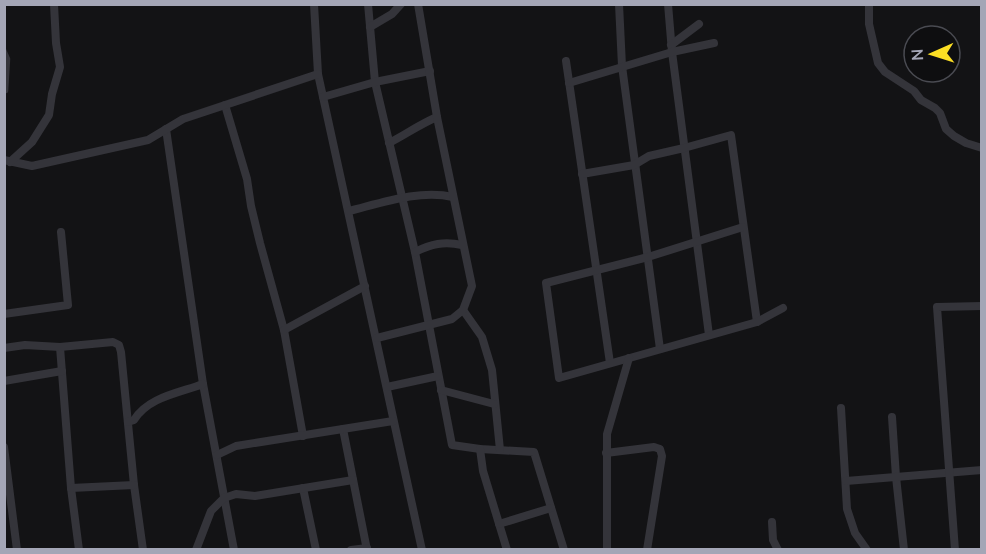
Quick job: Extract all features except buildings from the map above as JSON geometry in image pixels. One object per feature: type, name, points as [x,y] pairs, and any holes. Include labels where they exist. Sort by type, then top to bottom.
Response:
[{"type":"street","points":[[7,161],[32,142],[49,115],[60,67],[54,4]]},
{"type":"street","points":[[314,4],[318,74],[422,549]]},
{"type":"street","points":[[368,4],[375,82],[415,252],[452,445],[534,452],[564,549]]},
{"type":"street","points":[[370,27],[392,14],[401,4]]},
{"type":"street","points":[[377,338],[452,319],[463,310],[472,286],[437,117],[418,4]]},
{"type":"street","points":[[619,4],[622,66],[660,349]]},
{"type":"street","points":[[668,4],[684,148],[709,335]]},
{"type":"street","points":[[870,4],[869,24],[878,63],[885,72],[935,108],[940,113],[946,129],[954,136],[981,148]]},
{"type":"street","points":[[672,49],[699,24]]},
{"type":"street","points":[[570,83],[672,49],[714,43]]},
{"type":"street","points":[[566,61],[610,363]]},
{"type":"street","points":[[323,97],[375,82],[430,71]]},
{"type":"street","points":[[7,161],[32,166],[148,140],[183,119],[318,74]]},
{"type":"street","points":[[225,105],[247,179],[260,243],[284,330],[303,436]]},
{"type":"street","points":[[388,143],[437,117]]},
{"type":"street","points":[[166,129],[203,384],[234,549]]},
{"type":"street","points":[[582,174],[634,165],[649,156],[731,135],[757,322]]},
{"type":"street","points":[[349,211],[402,199],[444,195],[453,197]]},
{"type":"street","points":[[743,227],[648,257],[546,282],[559,378],[757,322],[783,308]]},
{"type":"street","points":[[4,314],[68,305],[61,232]]},
{"type":"street","points":[[415,252],[430,245],[449,242],[462,245]]},
{"type":"street","points":[[284,330],[364,286]]},
{"type":"street","points":[[956,549],[937,306],[981,306]]},
{"type":"street","points":[[463,310],[482,337],[492,370],[500,450]]},
{"type":"street","points":[[4,348],[25,345],[60,347],[113,342],[118,345],[121,352],[134,485],[143,549]]},
{"type":"street","points":[[60,347],[71,488],[79,549]]},
{"type":"street","points":[[607,549],[607,434],[629,358]]},
{"type":"street","points":[[4,381],[62,371]]},
{"type":"street","points":[[387,387],[438,376]]},
{"type":"street","points":[[128,422],[134,420],[140,410],[148,404],[203,384]]},
{"type":"street","points":[[441,390],[494,404]]},
{"type":"street","points":[[841,408],[847,509],[855,533],[867,549]]},
{"type":"street","points":[[892,417],[904,549]]},
{"type":"street","points":[[217,455],[236,446],[393,421]]},
{"type":"street","points":[[343,429],[367,548],[351,549]]},
{"type":"street","points":[[4,447],[17,549]]},
{"type":"street","points":[[606,453],[654,447],[660,449],[662,456],[647,549]]},
{"type":"street","points":[[480,449],[483,471],[507,549]]},
{"type":"street","points":[[846,481],[981,470]]},
{"type":"street","points":[[196,549],[211,512],[224,498],[236,494],[255,496],[353,480]]},
{"type":"street","points":[[71,488],[134,485]]},
{"type":"street","points":[[303,488],[316,549]]},
{"type":"street","points":[[499,524],[551,508]]},
{"type":"street","points":[[772,522],[773,540],[778,549]]},
{"type":"lane","points":[[4,50],[8,59],[6,92]]}]
